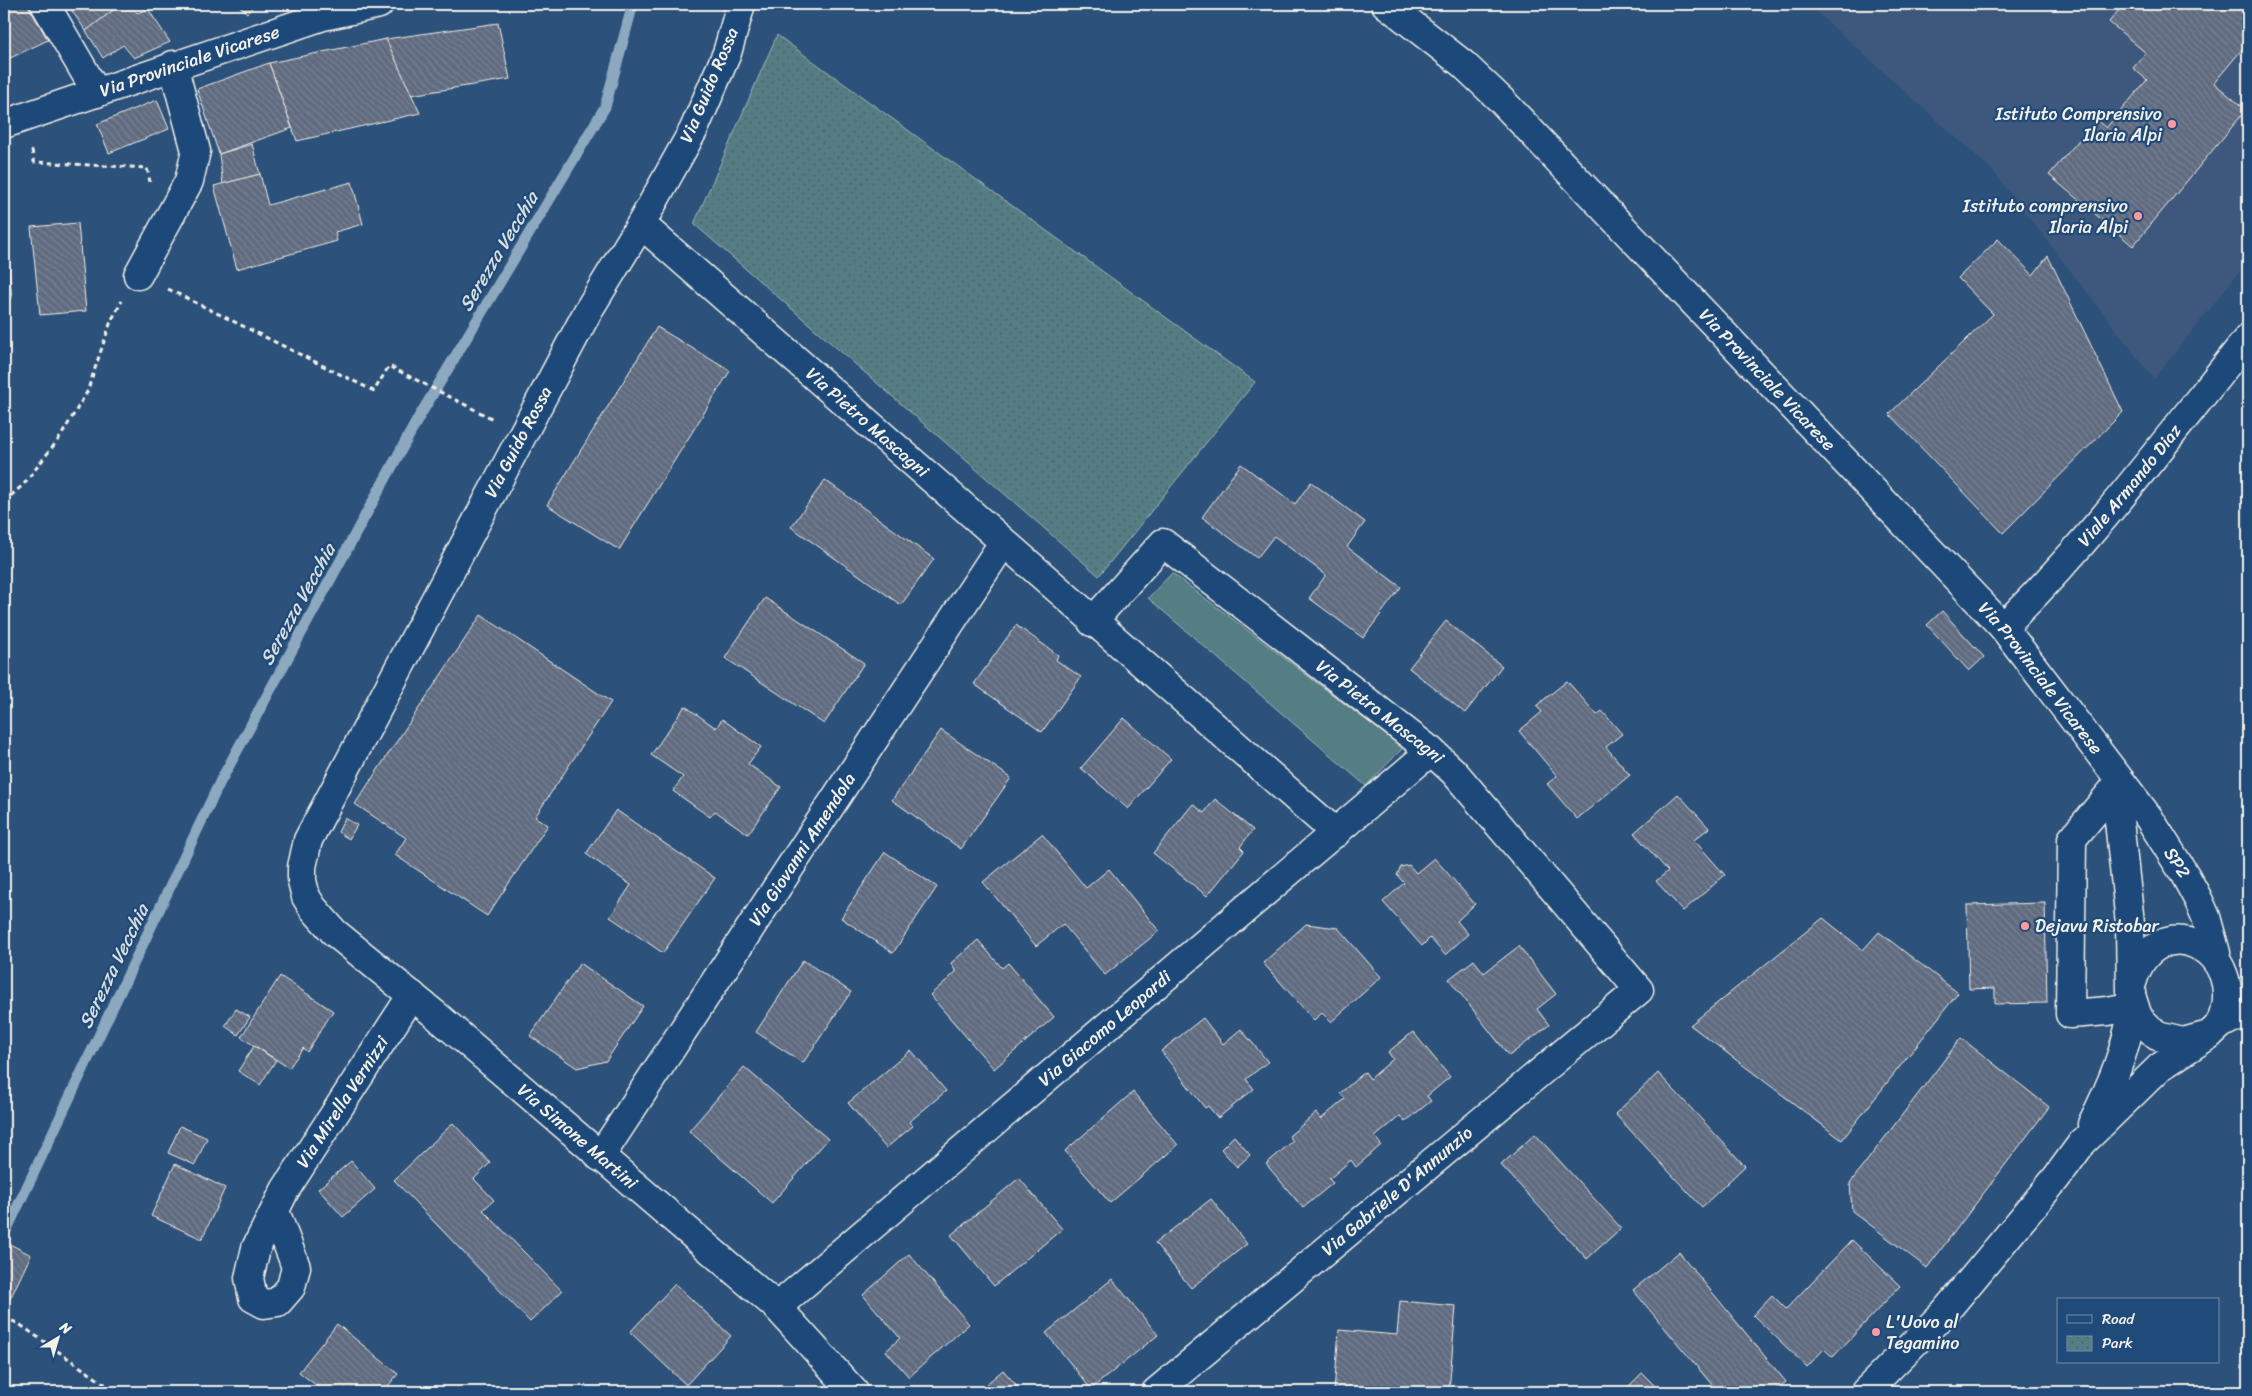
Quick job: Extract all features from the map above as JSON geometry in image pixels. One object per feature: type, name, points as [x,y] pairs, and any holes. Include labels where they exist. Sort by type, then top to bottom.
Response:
[{"type":"street","points":[[45,4],[97,93]]},
{"type":"street","name":"Via Provinciale Vicarese","points":[[15,120],[173,65],[323,16],[379,4]]},
{"type":"street","name":"Via Guido Rossa","points":[[302,882],[302,867],[308,840],[588,311],[641,224],[694,129],[727,53],[741,4]]},
{"type":"street","name":"Via Provinciale Vicarese","points":[[1386,4],[1462,64],[1501,100],[2003,627],[2120,782]]},
{"type":"street","points":[[138,275],[189,181],[196,151],[173,65]]},
{"type":"street","name":"Via Pietro Mascagni","points":[[641,224],[1092,622],[1336,833]]},
{"type":"street","name":"Viale Armando Diaz","points":[[2003,627],[2043,588],[2081,544],[2248,338]]},
{"type":"street","name":"Via Giovanni Amendola","points":[[600,1157],[1003,543]]},
{"type":"street","name":"Via Pietro Mascagni","points":[[1092,622],[1163,543],[1431,751],[1454,772],[1639,990]]},
{"type":"street","name":"Via Giacomo Leopardi","points":[[777,1307],[1431,751]]},
{"type":"street","points":[[1865,1392],[1944,1313],[2058,1177],[2082,1143],[2114,1078],[2129,1031],[2133,995],[2136,969],[2145,956],[2165,944],[2188,941],[2203,945],[2230,964],[2233,995],[2229,1011],[2215,1030],[2183,1042],[2158,1036],[2147,1028],[2138,1017],[2133,995],[2129,893],[2119,821],[2120,782]]},
{"type":"street","points":[[2120,782],[2072,840],[2070,1014],[2108,1011],[2133,995]]},
{"type":"street","name":"SP2","points":[[2120,782],[2149,818],[2185,874],[2230,964]]},
{"type":"street","name":"Via Simone Martini","points":[[302,882],[306,897],[313,908],[334,932],[412,995],[777,1307],[854,1392]]},
{"type":"street","name":"Via Gabriele D'Annunzio","points":[[1156,1392],[1639,990]]},
{"type":"street","name":"Via Mirella Vernizzi","points":[[275,1211],[284,1190],[412,995]]},
{"type":"street","points":[[2082,1143],[2160,1067],[2233,1018],[2248,1016]]},
{"type":"path","points":[[15,120],[34,162],[148,168],[150,180],[147,190]]},
{"type":"path","points":[[4,502],[24,484],[61,436],[87,392],[111,321],[138,275],[374,392],[389,366],[486,415]]},
{"type":"path","points":[[4,1317],[19,1324],[116,1392]]},
{"type":"shaded area","name":"Istituto comprensivo Ilaria Alpi","points":[[1808,4],[2248,4],[2248,261],[2154,379],[1992,170]]},
{"type":"green space","points":[[777,35],[1255,382],[1099,576],[694,224]]},
{"type":"green space","points":[[1172,573],[1403,748],[1366,786],[1148,598]]},
{"type":"building","points":[[4,4],[27,4],[48,40],[4,61]]},
{"type":"building","points":[[67,4],[121,4],[86,31]]},
{"type":"building","points":[[121,4],[131,4],[137,13],[148,9],[170,42],[134,58],[123,45],[103,58],[86,31]]},
{"type":"building","points":[[237,4],[256,4],[247,13]]},
{"type":"building","name":"Istituto Comprensivo Ilaria Alpi","points":[[2124,4],[2248,4],[2248,42],[2214,83],[2246,110],[2133,246],[2049,175],[2096,120],[2106,128],[2147,80],[2133,68],[2146,53],[2109,22]]},
{"type":"building","points":[[498,23],[510,79],[411,95],[386,39]]},
{"type":"building","points":[[386,39],[420,113],[297,141],[269,63]]},
{"type":"building","points":[[269,63],[292,128],[219,154],[197,89]]},
{"type":"building","points":[[157,100],[169,129],[109,153],[97,124]]},
{"type":"building","points":[[252,144],[260,174],[223,184],[219,154]]},
{"type":"building","points":[[260,174],[268,205],[352,182],[363,224],[335,232],[337,241],[237,269],[214,186]]},
{"type":"building","points":[[78,223],[86,311],[40,315],[31,227]]},
{"type":"building","points":[[4,224],[12,298],[4,299]]},
{"type":"building","points":[[1998,239],[2033,275],[2048,256],[2123,412],[2003,533],[1889,414],[1993,314],[1958,278]]},
{"type":"building","points":[[657,327],[730,371],[619,550],[547,505]]},
{"type":"building","points":[[1241,464],[1295,504],[1311,482],[1365,522],[1347,547],[1401,587],[1363,638],[1309,598],[1326,575],[1274,536],[1257,558],[1202,517]]},
{"type":"building","points":[[825,480],[934,559],[901,605],[791,527]]},
{"type":"building","points":[[765,598],[864,663],[824,724],[725,658]]},
{"type":"building","points":[[1942,611],[1984,657],[1969,671],[1927,625]]},
{"type":"building","points":[[481,615],[611,702],[535,817],[548,825],[487,916],[395,855],[406,838],[355,804]]},
{"type":"building","points":[[1446,621],[1502,666],[1465,713],[1409,668]]},
{"type":"building","points":[[1016,625],[1058,655],[1056,660],[1081,677],[1042,732],[974,684]]},
{"type":"building","points":[[1567,681],[1597,715],[1602,711],[1622,734],[1606,747],[1630,775],[1577,819],[1547,784],[1557,776],[1519,731],[1542,712],[1536,706]]},
{"type":"building","points":[[685,706],[716,728],[722,719],[761,747],[748,764],[781,787],[748,834],[715,811],[710,817],[673,791],[683,777],[651,755]]},
{"type":"building","points":[[1124,718],[1171,759],[1128,809],[1081,768]]},
{"type":"building","points":[[941,730],[1011,778],[961,849],[892,800]]},
{"type":"building","points":[[1678,794],[1709,828],[1694,840],[1725,875],[1683,911],[1656,881],[1668,871],[1634,833]]},
{"type":"building","points":[[1215,799],[1253,830],[1240,847],[1244,851],[1207,896],[1153,853],[1193,804],[1204,813]]},
{"type":"building","points":[[616,810],[715,878],[663,953],[610,917],[631,885],[586,854]]},
{"type":"building","points":[[345,818],[357,825],[349,839],[338,832]]},
{"type":"building","points":[[1042,834],[1086,888],[1109,869],[1159,931],[1105,975],[1063,924],[1036,946],[983,882]]},
{"type":"building","points":[[885,852],[937,887],[893,953],[841,918]]},
{"type":"building","points":[[1434,858],[1475,904],[1457,921],[1468,934],[1445,955],[1430,938],[1422,946],[1383,902],[1404,883],[1397,875],[1401,867],[1409,865],[1416,873]]},
{"type":"building","points":[[2045,903],[2047,1003],[1995,1004],[1995,988],[1969,989],[1967,905]]},
{"type":"building","points":[[1823,918],[1863,950],[1879,932],[1958,993],[1842,1140],[1690,1025]]},
{"type":"building","points":[[1306,924],[1338,928],[1381,977],[1331,1022],[1322,1013],[1314,1020],[1263,963]]},
{"type":"building","points":[[978,940],[1002,968],[1008,963],[1054,1017],[994,1069],[930,995],[956,972],[951,963]]},
{"type":"building","points":[[1519,946],[1556,994],[1537,1009],[1549,1025],[1509,1056],[1449,979],[1474,960],[1484,973]]},
{"type":"building","points":[[803,960],[851,992],[803,1063],[756,1032]]},
{"type":"building","points":[[580,963],[643,1006],[606,1061],[577,1068],[530,1036]]},
{"type":"building","points":[[280,976],[333,1011],[307,1052],[303,1048],[289,1068],[241,1037]]},
{"type":"building","points":[[236,1009],[250,1017],[238,1035],[225,1026]]},
{"type":"building","points":[[1203,1018],[1223,1044],[1241,1029],[1268,1062],[1246,1079],[1254,1089],[1218,1118],[1208,1106],[1205,1108],[1161,1051]]},
{"type":"building","points":[[1413,1032],[1450,1077],[1427,1096],[1431,1101],[1405,1122],[1400,1116],[1375,1137],[1381,1145],[1356,1167],[1351,1160],[1329,1179],[1333,1183],[1303,1208],[1266,1164],[1293,1141],[1289,1136],[1316,1113],[1321,1119],[1345,1099],[1340,1093],[1365,1072],[1370,1079],[1393,1059],[1388,1052]]},
{"type":"building","points":[[1961,1038],[2049,1107],[1927,1268],[1852,1211],[1850,1183]]},
{"type":"building","points":[[254,1046],[276,1060],[260,1085],[238,1071]]},
{"type":"building","points":[[911,1050],[946,1091],[909,1122],[913,1126],[886,1148],[848,1103]]},
{"type":"building","points":[[744,1067],[828,1139],[772,1203],[689,1131]]},
{"type":"building","points":[[1658,1073],[1745,1166],[1702,1207],[1615,1114]]},
{"type":"building","points":[[1133,1092],[1178,1145],[1110,1203],[1065,1151]]},
{"type":"building","points":[[453,1123],[490,1163],[474,1179],[494,1200],[483,1210],[562,1291],[530,1322],[394,1180]]},
{"type":"building","points":[[180,1126],[207,1138],[195,1165],[168,1153]]},
{"type":"building","points":[[1535,1134],[1621,1228],[1587,1259],[1501,1165]]},
{"type":"building","points":[[1234,1136],[1250,1155],[1237,1167],[1221,1149]]},
{"type":"building","points":[[351,1161],[375,1189],[343,1217],[318,1189]]},
{"type":"building","points":[[175,1164],[225,1188],[202,1239],[151,1216]]},
{"type":"building","points":[[1019,1178],[1062,1229],[994,1286],[951,1235]]},
{"type":"building","points":[[1211,1199],[1247,1244],[1191,1288],[1155,1243]]},
{"type":"building","points":[[1852,1240],[1900,1286],[1833,1357],[1824,1349],[1807,1367],[1753,1315],[1772,1295],[1786,1309]]},
{"type":"building","points":[[4,1241],[31,1255],[10,1299],[4,1296]]},
{"type":"building","points":[[1679,1252],[1786,1382],[1773,1392],[1718,1392],[1633,1290]]},
{"type":"building","points":[[909,1254],[969,1324],[909,1377],[886,1351],[900,1338],[863,1295]]},
{"type":"building","points":[[1112,1279],[1158,1335],[1091,1389],[1046,1333]]},
{"type":"building","points":[[675,1284],[731,1336],[686,1385],[630,1332]]},
{"type":"building","points":[[1400,1301],[1456,1306],[1449,1392],[1334,1392],[1339,1330],[1397,1335]]},
{"type":"building","points":[[337,1324],[398,1374],[383,1392],[325,1392],[299,1372]]},
{"type":"building","points":[[1003,1370],[1022,1392],[977,1392]]},
{"type":"building","points":[[1642,1373],[1661,1392],[1623,1392]]},
{"type":"waterway","name":"Serezza Vecchia","points":[[6,1231],[220,782],[419,417],[605,107],[633,4]]},
{"type":"place","name":"Istituto Comprensivo Ilaria Alpi","points":[[2172,124]]},
{"type":"place","name":"Istituto comprensivo Ilaria Alpi","points":[[2138,216]]},
{"type":"place","name":"Dejavu Ristobar","points":[[2025,926]]},
{"type":"place","name":"L'Uovo al Tegamino","points":[[1876,1332]]}]
